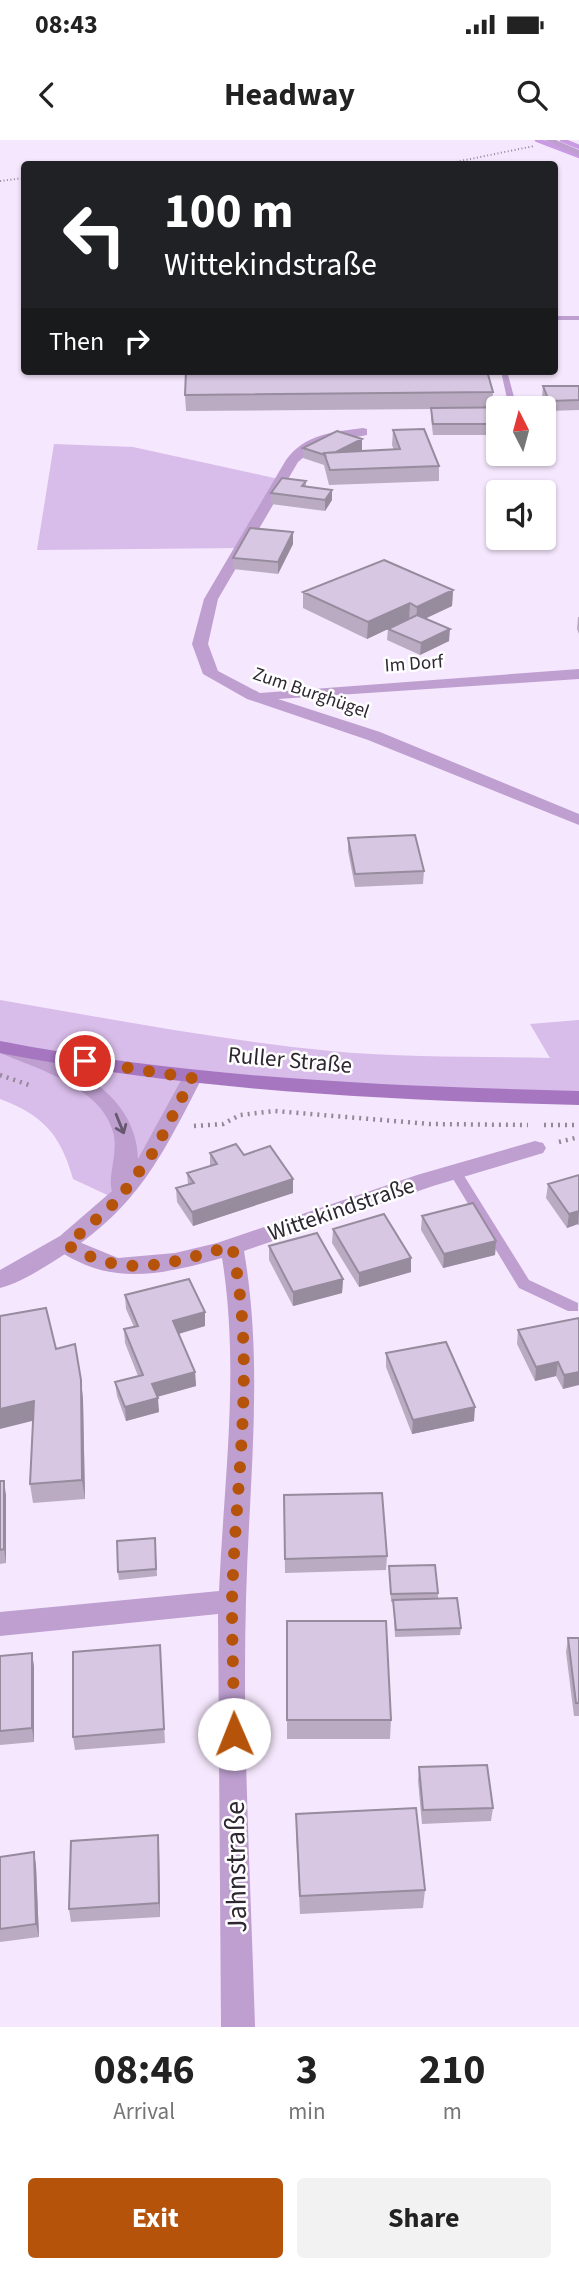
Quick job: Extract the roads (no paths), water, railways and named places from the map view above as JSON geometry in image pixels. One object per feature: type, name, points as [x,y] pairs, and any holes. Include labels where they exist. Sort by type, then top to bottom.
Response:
[{"type":"main road","name":"Ruller Straße","points":[[3,1048],[192,1078],[369,1092],[579,1098]]},
{"type":"street","points":[[550,141],[579,153]]},
{"type":"street","name":"Zum Burghügel","points":[[363,432],[327,437],[303,447],[290,463],[287,477],[279,485],[211,599],[200,644],[211,674],[253,696],[399,745],[579,820]]},
{"type":"street","name":"Im Dorf","points":[[253,696],[579,674]]},
{"type":"street","points":[[3,1048],[86,1083],[108,1101],[120,1120],[127,1143],[127,1170],[118,1200]]},
{"type":"street","points":[[2,1276],[67,1245],[118,1200],[155,1150],[192,1078]]},
{"type":"street","name":"Wittekindstraße","points":[[67,1245],[93,1260],[123,1267],[162,1264],[232,1246],[453,1170],[535,1148]]},
{"type":"street","name":"Jahnstraße","points":[[232,1246],[242,1293],[243,1419],[232,1601],[239,2027]]},
{"type":"street","points":[[0,1624],[232,1601]]},
{"type":"lane","points":[[558,318],[579,318]]},
{"type":"lane","points":[[504,375],[510,396]]},
{"type":"lane","points":[[453,1170],[524,1284],[573,1307]]},
{"type":"waterway","points":[[537,140],[579,156]]},
{"type":"waterway","points":[[562,140],[579,147]]}]
